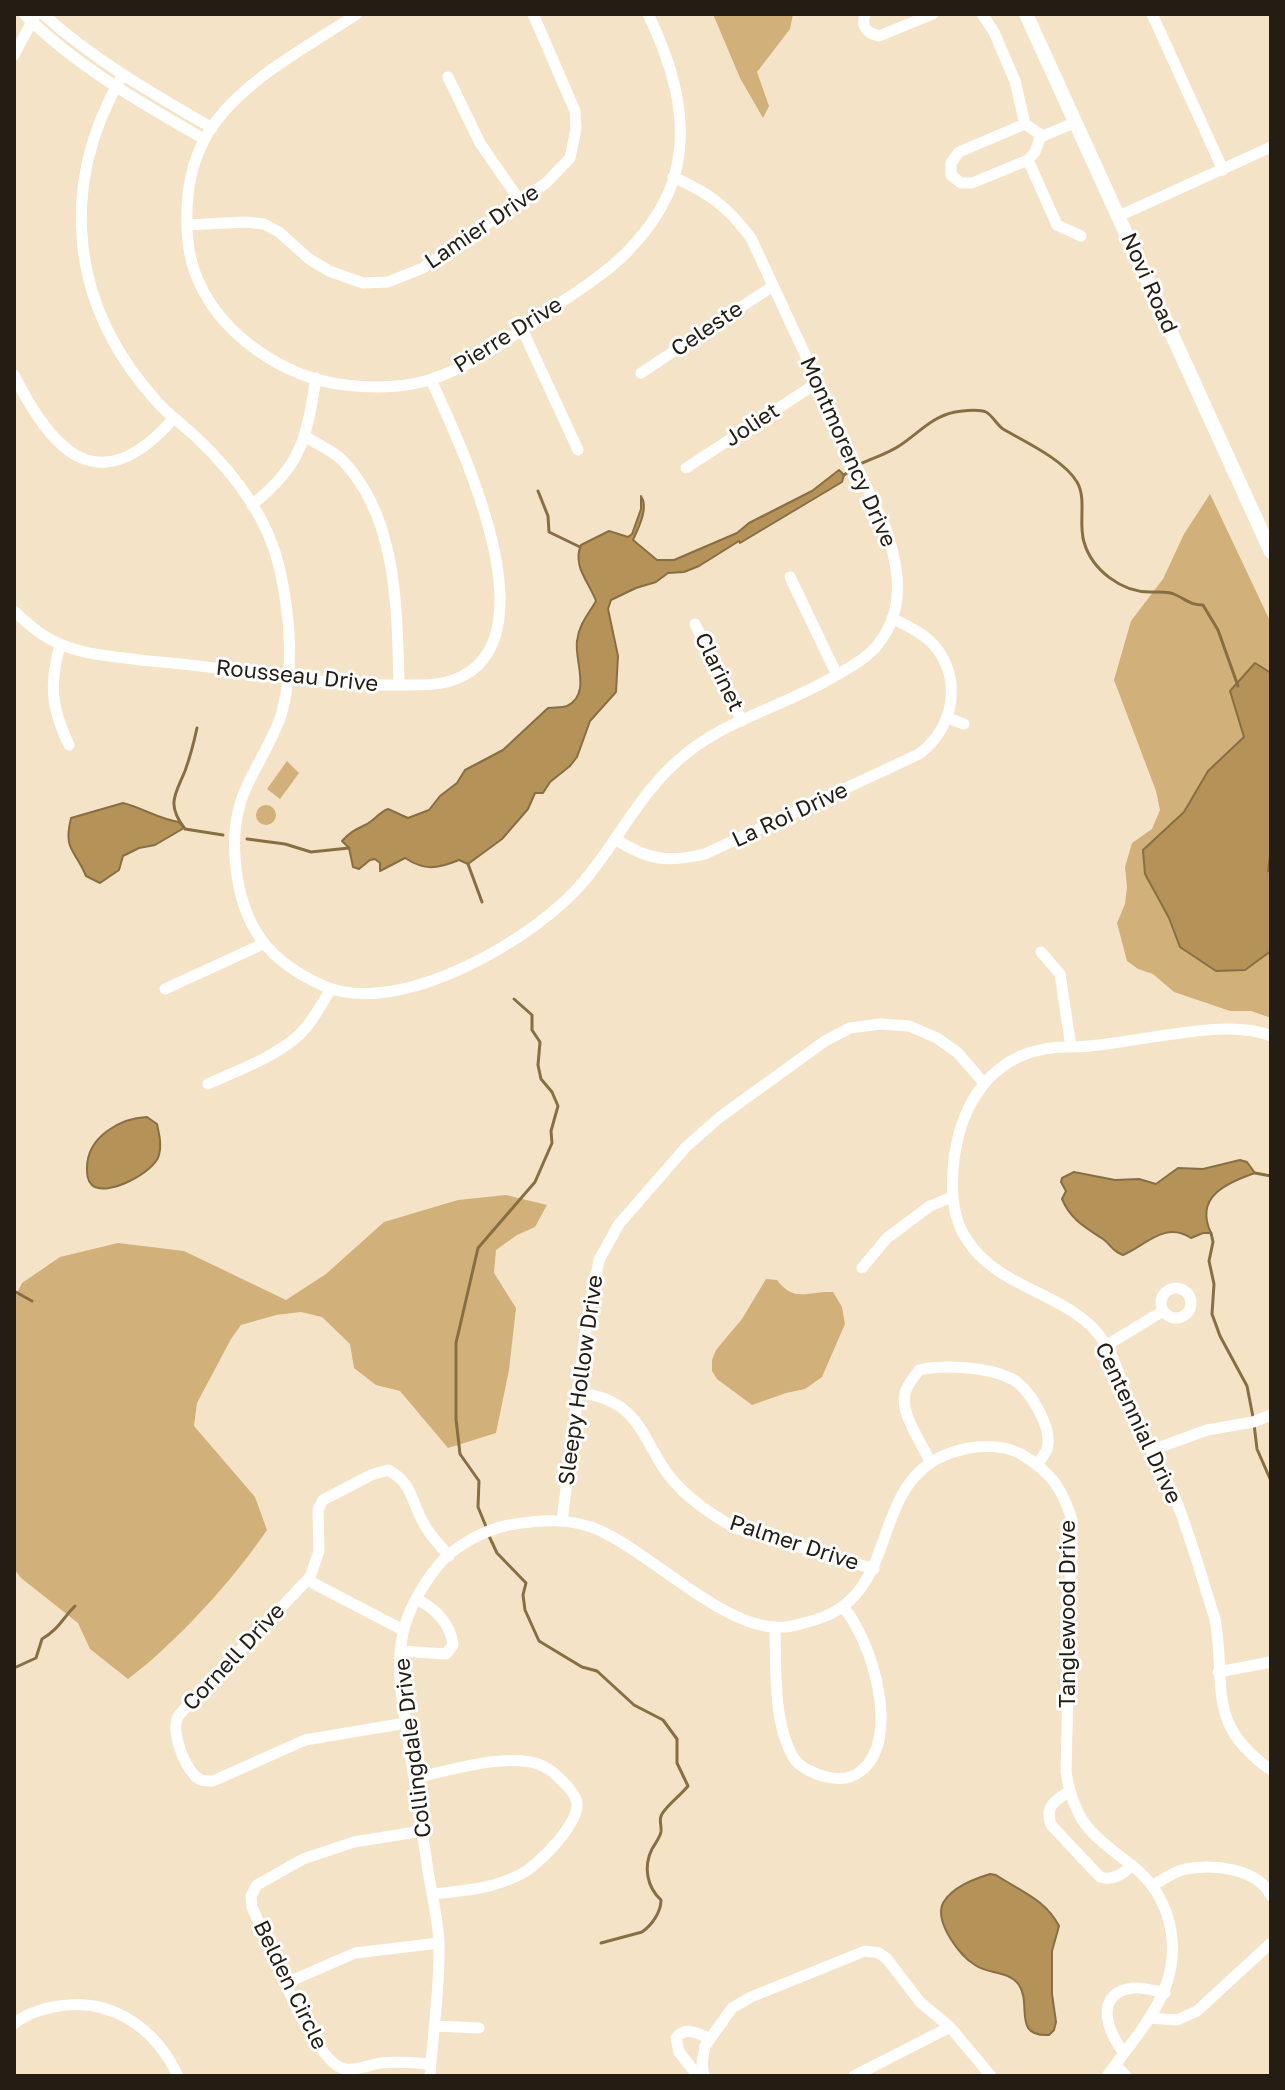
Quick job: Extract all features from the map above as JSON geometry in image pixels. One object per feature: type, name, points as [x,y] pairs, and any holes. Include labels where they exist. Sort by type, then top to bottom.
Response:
[{"type":"main road","name":"Novi Road","points":[[1026,14],[1271,552]]},
{"type":"street","points":[[43,14],[122,76],[212,128]]},
{"type":"street","name":"Pierre Drive","points":[[357,14],[259,81],[233,102],[212,128],[193,167],[187,199],[187,225],[190,256],[197,278],[208,301],[239,335],[278,363],[316,378],[344,385],[382,386],[431,380],[464,365],[522,329],[624,255],[646,231],[668,194],[677,160],[681,119],[675,82],[648,14]]},
{"type":"street","name":"Lamier Drive","points":[[187,225],[264,224],[279,232],[308,258],[347,280],[377,283],[402,278],[423,268],[546,183],[570,158],[576,134],[575,111],[533,14]]},
{"type":"street","points":[[865,14],[864,27],[879,36],[933,14]]},
{"type":"street","points":[[982,14],[994,32],[1015,81],[1025,124],[1041,135],[1076,122]]},
{"type":"street","points":[[1152,14],[1223,170]]},
{"type":"street","points":[[14,55],[30,17],[59,47],[116,88],[204,139]]},
{"type":"street","name":"Montmorency Drive","points":[[122,76],[100,118],[89,150],[80,217],[84,253],[96,306],[119,352],[137,379],[223,464],[252,505],[276,554],[288,604],[290,663],[274,734],[246,788],[235,824],[234,851],[239,894],[246,916],[263,944],[280,961],[331,989],[385,994],[419,986],[488,955],[544,920],[582,884],[658,778],[710,737],[837,675],[862,659],[878,645],[892,618],[898,603],[895,557],[886,529],[751,238],[722,204],[701,189],[673,177]]},
{"type":"street","points":[[448,77],[480,143],[520,201]]},
{"type":"street","points":[[1025,124],[959,152],[953,157],[950,169],[955,180],[972,183],[1028,160],[1035,152],[1041,135]]},
{"type":"street","points":[[1119,216],[1271,147]]},
{"type":"street","points":[[1028,160],[1057,225],[1081,236]]},
{"type":"street","name":"Celeste","points":[[641,373],[773,286]]},
{"type":"street","points":[[522,329],[578,450]]},
{"type":"street","points":[[14,375],[49,433],[66,450],[84,460],[101,463],[125,458],[157,437],[174,418]]},
{"type":"street","points":[[252,505],[280,482],[305,436],[316,378]]},
{"type":"street","name":"Rousseau Drive","points":[[14,611],[60,645],[107,656],[363,686],[427,685],[458,678],[481,660],[499,626],[500,588],[482,500],[431,380]]},
{"type":"street","name":"Joliet","points":[[686,468],[817,383]]},
{"type":"street","points":[[305,436],[329,449],[343,462],[363,486],[373,508],[393,580],[399,685]]},
{"type":"street","points":[[790,577],[837,675]]},
{"type":"street","points":[[892,618],[919,632],[933,645],[945,663],[953,686],[948,718],[964,724]]},
{"type":"street","name":"Clarinet","points":[[695,624],[742,721]]},
{"type":"street","points":[[60,645],[52,676],[53,700],[58,722],[69,745]]},
{"type":"street","name":"La Roi Drive","points":[[615,839],[651,858],[679,860],[705,854],[919,754],[930,746],[948,718]]},
{"type":"street","points":[[165,989],[263,944]]},
{"type":"street","points":[[1041,952],[1060,974],[1071,1047]]},
{"type":"street","points":[[208,1084],[281,1049],[300,1035],[331,989]]},
{"type":"street","name":"Sleepy Hollow Drive","points":[[562,1521],[577,1391],[599,1260],[619,1224],[706,1128],[825,1041],[850,1028],[880,1024],[909,1026],[937,1038],[958,1053],[983,1082]]},
{"type":"street","points":[[983,1082],[1014,1060],[1038,1049],[1098,1047],[1221,1029],[1248,1029],[1271,1036]]},
{"type":"street","name":"Centennial Drive","points":[[983,1082],[961,1123],[955,1149],[952,1197],[957,1221],[977,1253],[1010,1280],[1081,1315],[1107,1345],[1131,1410],[1176,1502],[1215,1619],[1219,1638],[1221,1699],[1227,1719],[1246,1749],[1271,1770]]},
{"type":"street","points":[[862,1268],[887,1238],[930,1206],[952,1197]]},
{"type":"street","points":[[1107,1345],[1163,1311]]},
{"type":"street","points":[[930,1462],[911,1422],[905,1390],[919,1370],[936,1366],[1000,1375],[1014,1379],[1026,1389],[1047,1433],[1047,1448],[1037,1465]]},
{"type":"street","name":"Palmer Drive","points":[[577,1391],[607,1399],[632,1416],[682,1492],[717,1518],[735,1528],[874,1569]]},
{"type":"street","points":[[1152,1450],[1207,1430],[1253,1422],[1271,1415]]},
{"type":"street","name":"Tanglewood Drive","points":[[562,1521],[600,1530],[720,1606],[751,1622],[775,1627],[810,1622],[843,1607],[866,1583],[874,1569],[895,1506],[908,1483],[930,1462],[952,1451],[981,1446],[1012,1450],[1052,1477],[1065,1495],[1072,1520],[1066,1772],[1070,1791],[1077,1812],[1093,1835],[1132,1865],[1152,1886],[1166,1911],[1173,1943],[1172,1967],[1165,1993],[1107,2076]]},
{"type":"street","name":"Cornell Drive","points":[[406,1723],[305,1740],[213,1781],[202,1781],[194,1775],[175,1734],[179,1715],[307,1580],[319,1551],[318,1510],[323,1500],[371,1475],[388,1470],[400,1476],[411,1492],[424,1525],[449,1556]]},
{"type":"street","name":"Collingdale Drive","points":[[430,2070],[439,1943],[406,1723],[400,1651],[403,1630],[416,1599],[439,1564],[464,1544],[497,1527],[539,1520],[562,1521]]},
{"type":"street","points":[[307,1580],[403,1630]]},
{"type":"street","points":[[400,1651],[439,1654],[451,1651],[453,1645],[452,1636],[440,1617],[416,1599]]},
{"type":"street","points":[[775,1627],[776,1683],[789,1748],[794,1759],[814,1774],[844,1779],[859,1773],[873,1760],[878,1744],[880,1703],[872,1662],[857,1626],[843,1607]]},
{"type":"street","points":[[1218,1672],[1271,1662]]},
{"type":"street","points":[[414,1778],[469,1766],[526,1761],[545,1766],[555,1773],[572,1792],[577,1806],[561,1837],[523,1874],[496,1885],[432,1894]]},
{"type":"street","points":[[1070,1791],[1050,1807],[1048,1816],[1052,1826],[1100,1877],[1124,1873],[1132,1865]]},
{"type":"street","name":"Belden Circle","points":[[422,1831],[336,1846],[303,1859],[257,1885],[251,1896],[252,1907],[286,1983],[323,2055],[342,2069],[380,2063],[430,2070]]},
{"type":"street","points":[[1152,1886],[1185,1869],[1217,1869],[1244,1872],[1267,1888],[1271,1896]]},
{"type":"street","points":[[286,1983],[355,1953],[439,1943]]},
{"type":"street","points":[[1149,2018],[1177,2020],[1197,2011],[1271,1943]]},
{"type":"street","points":[[701,2076],[702,2056],[709,2038],[732,2008],[742,2001],[865,1951],[879,1953],[887,1959],[920,2002],[950,2027],[991,2076]]},
{"type":"street","points":[[1124,2053],[1106,2021],[1107,2008],[1114,1997],[1134,1988],[1165,1993]]},
{"type":"street","points":[[14,2024],[38,2010],[64,2005],[87,2004],[111,2009],[138,2023],[156,2041],[178,2076]]},
{"type":"street","points":[[434,2026],[479,2028]]},
{"type":"street","points":[[854,2076],[950,2027]]},
{"type":"street","points":[[701,2076],[679,2052],[676,2038],[682,2032],[690,2031],[709,2038]]},
{"type":"street","points":[[1115,2065],[1126,2076]]},
{"type":"shaded area","points":[[713,14],[793,14],[790,29],[757,72],[769,106],[763,118],[740,78]]},
{"type":"shaded area","points":[[839,470],[844,475],[842,482],[740,543],[699,566],[684,572],[668,573],[656,582],[611,600],[608,609],[618,656],[616,692],[590,721],[577,757],[550,782],[543,793],[535,793],[528,809],[502,839],[468,864],[459,860],[438,867],[425,867],[405,858],[380,871],[380,863],[375,859],[359,869],[353,867],[349,848],[342,841],[350,833],[388,809],[408,818],[429,810],[440,796],[457,783],[465,770],[503,750],[548,708],[565,707],[574,701],[580,685],[578,635],[596,601],[580,567],[581,545],[609,531],[628,537],[632,534],[641,509],[641,496],[644,511],[633,540],[657,560],[674,560],[737,533],[749,523],[812,491]]},
{"type":"shaded area","points":[[1210,494],[1271,623],[1271,673],[1255,663],[1230,691],[1244,737],[1208,771],[1184,812],[1166,831],[1156,896],[1180,947],[1271,951],[1271,1018],[1251,1011],[1230,1011],[1174,992],[1153,974],[1127,961],[1117,923],[1125,904],[1125,867],[1132,843],[1152,829],[1160,810],[1156,791],[1114,680],[1131,621],[1163,579],[1184,534]]},
{"type":"shaded area","points":[[1255,663],[1271,673],[1271,847],[1268,871],[1271,872],[1271,951],[1245,970],[1216,971],[1180,947],[1169,918],[1145,874],[1143,850],[1184,812],[1208,771],[1244,737],[1230,691]]},
{"type":"shaded area","points":[[287,761],[299,773],[280,799],[267,789]]},
{"type":"shaded area","points":[[123,803],[179,822],[184,828],[155,845],[123,856],[119,870],[100,883],[86,876],[71,849],[68,837],[71,818]]},
{"type":"shaded area","points":[[266,805],[273,808],[276,815],[273,822],[266,825],[259,822],[256,815],[259,808]]},
{"type":"shaded area","points":[[147,1117],[157,1124],[160,1151],[156,1162],[140,1175],[118,1186],[99,1188],[92,1185],[87,1175],[88,1157],[99,1139],[116,1125]]},
{"type":"shaded area","points":[[1240,1160],[1247,1162],[1255,1173],[1224,1187],[1210,1201],[1207,1220],[1211,1233],[1191,1238],[1182,1233],[1164,1233],[1123,1255],[1079,1222],[1062,1199],[1066,1191],[1062,1178],[1074,1172],[1115,1180],[1139,1179],[1156,1184],[1178,1168],[1203,1169]]},
{"type":"shaded area","points":[[506,1195],[547,1205],[535,1227],[496,1250],[494,1273],[516,1308],[509,1370],[496,1433],[448,1448],[400,1391],[376,1385],[354,1368],[350,1344],[322,1317],[301,1312],[276,1315],[241,1325],[197,1403],[194,1426],[255,1497],[267,1530],[221,1589],[165,1648],[128,1679],[90,1649],[78,1623],[14,1569],[14,1299],[22,1283],[60,1257],[118,1243],[184,1251],[286,1300],[326,1274],[384,1222],[458,1200]]},
{"type":"shaded area","points":[[766,1279],[777,1280],[795,1294],[833,1292],[842,1307],[845,1324],[822,1377],[805,1389],[752,1405],[717,1379],[712,1371],[712,1360]]},
{"type":"shaded area","points":[[990,1874],[1039,1902],[1059,1926],[1052,1951],[1052,1994],[1056,2022],[1049,2035],[1031,2031],[1027,2025],[1023,1993],[1015,1980],[969,1961],[945,1929],[941,1911],[947,1897],[964,1884]]},
{"type":"waterway","points":[[860,464],[894,449],[947,414],[970,410],[986,412],[1003,429],[1063,466],[1077,482],[1084,542],[1101,570],[1130,589],[1170,593],[1203,605],[1218,630],[1238,686]]},
{"type":"waterway","points":[[844,475],[854,468]]},
{"type":"waterway","points":[[538,491],[548,516],[549,532],[580,547]]},
{"type":"waterway","points":[[197,728],[174,806],[185,829],[223,835]]},
{"type":"waterway","points":[[247,839],[285,844],[311,852],[349,848]]},
{"type":"waterway","points":[[468,864],[482,902]]},
{"type":"waterway","points":[[487,1529],[478,1507],[479,1481],[460,1454],[456,1419],[456,1343],[478,1248],[535,1182],[552,1143],[551,1131],[558,1106],[541,1079],[538,1065],[540,1042],[532,1030],[532,1015],[514,999]]},
{"type":"waterway","points":[[1255,1173],[1271,1176]]},
{"type":"waterway","points":[[1211,1233],[1212,1314],[1220,1336],[1247,1386],[1253,1417]]},
{"type":"waterway","points":[[14,1291],[32,1301]]},
{"type":"waterway","points":[[1254,1424],[1257,1449],[1271,1481]]},
{"type":"waterway","points":[[489,1536],[497,1553],[526,1583],[523,1595],[525,1610],[539,1641],[582,1667],[597,1671],[634,1705],[663,1720],[677,1739],[677,1763],[688,1786],[662,1814],[660,1834],[652,1849],[647,1870],[650,1883],[661,1900],[659,1909],[642,1932],[601,1943]]},
{"type":"waterway","points":[[14,1668],[36,1658],[42,1639],[75,1606]]}]
